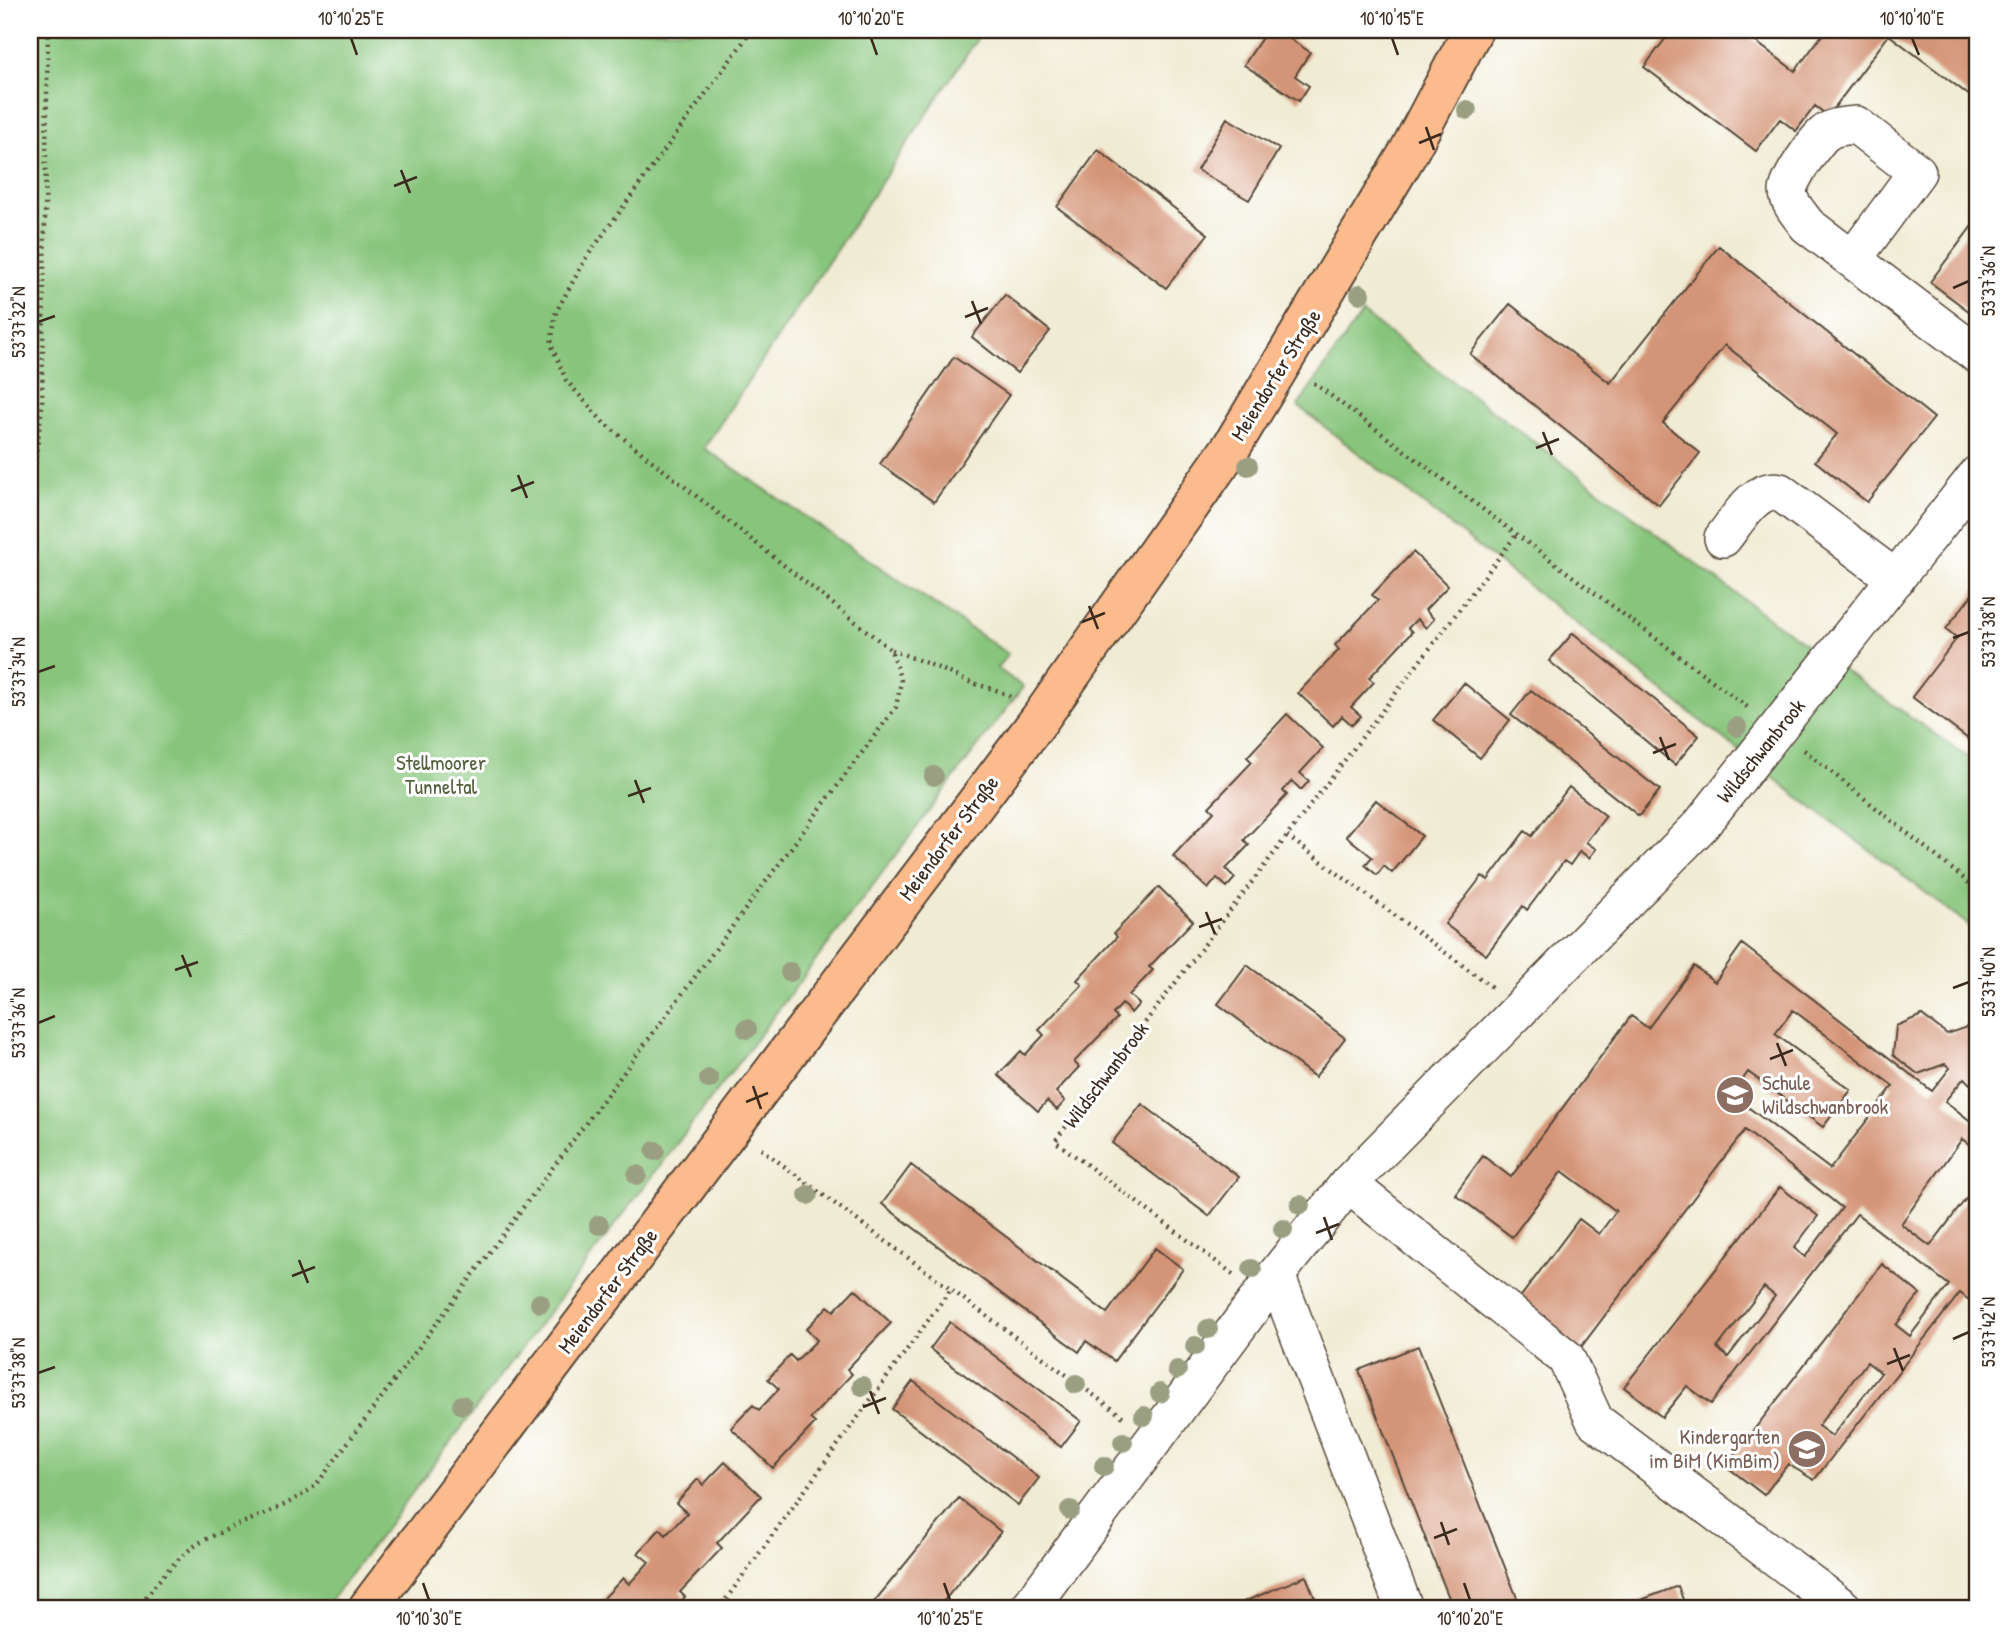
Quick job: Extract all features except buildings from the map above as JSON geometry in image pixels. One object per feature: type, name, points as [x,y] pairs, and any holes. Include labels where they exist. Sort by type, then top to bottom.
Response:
[{"type":"main road","name":"Meiendorfer Straße","points":[[368,1608],[1039,720],[1232,446],[1408,153],[1473,30]]},
{"type":"street","points":[[1853,259],[1978,355]]},
{"type":"street","name":"Wildschwanbrook","points":[[1029,1608],[1269,1285],[1348,1184],[1701,825],[1978,474]]},
{"type":"street","points":[[1723,538],[1761,492],[1780,492],[1896,579]]},
{"type":"street","points":[[1348,1184],[1566,1358],[1595,1421],[1843,1608]]},
{"type":"street","points":[[1269,1285],[1404,1608]]},
{"type":"path","points":[[30,506],[42,406],[48,30]]},
{"type":"path","points":[[752,30],[586,258],[556,312],[551,344],[566,380],[604,423],[891,650],[1005,692],[1019,703]]},
{"type":"path","points":[[1285,361],[1778,730],[1978,890]]},
{"type":"path","name":"Wildschwanbrook","points":[[1269,1285],[1055,1142],[1516,536]]},
{"type":"path","points":[[137,1608],[178,1561],[199,1543],[297,1500],[317,1484],[879,732],[896,707],[901,681],[891,650]]},
{"type":"path","points":[[1287,836],[1520,1008]]},
{"type":"path","points":[[731,1127],[1154,1441]]},
{"type":"path","points":[[719,1608],[951,1289]]},
{"type":"path","points":[[726,1599],[737,1608]]},
{"type":"green space","name":"Stellmoorer Tunneltal","points":[[30,30],[983,30],[704,448],[1008,654],[997,668],[1023,687],[325,1608],[30,1608]]},
{"type":"green space","points":[[1362,313],[1774,622],[1978,764],[1978,932],[1784,786],[1298,406]]},
{"type":"place","name":"Schule Wildschwanbrook","points":[[1735,1095]]},
{"type":"place","name":"Kindergarten im BiM (KimBim)","points":[[1807,1449]]}]
